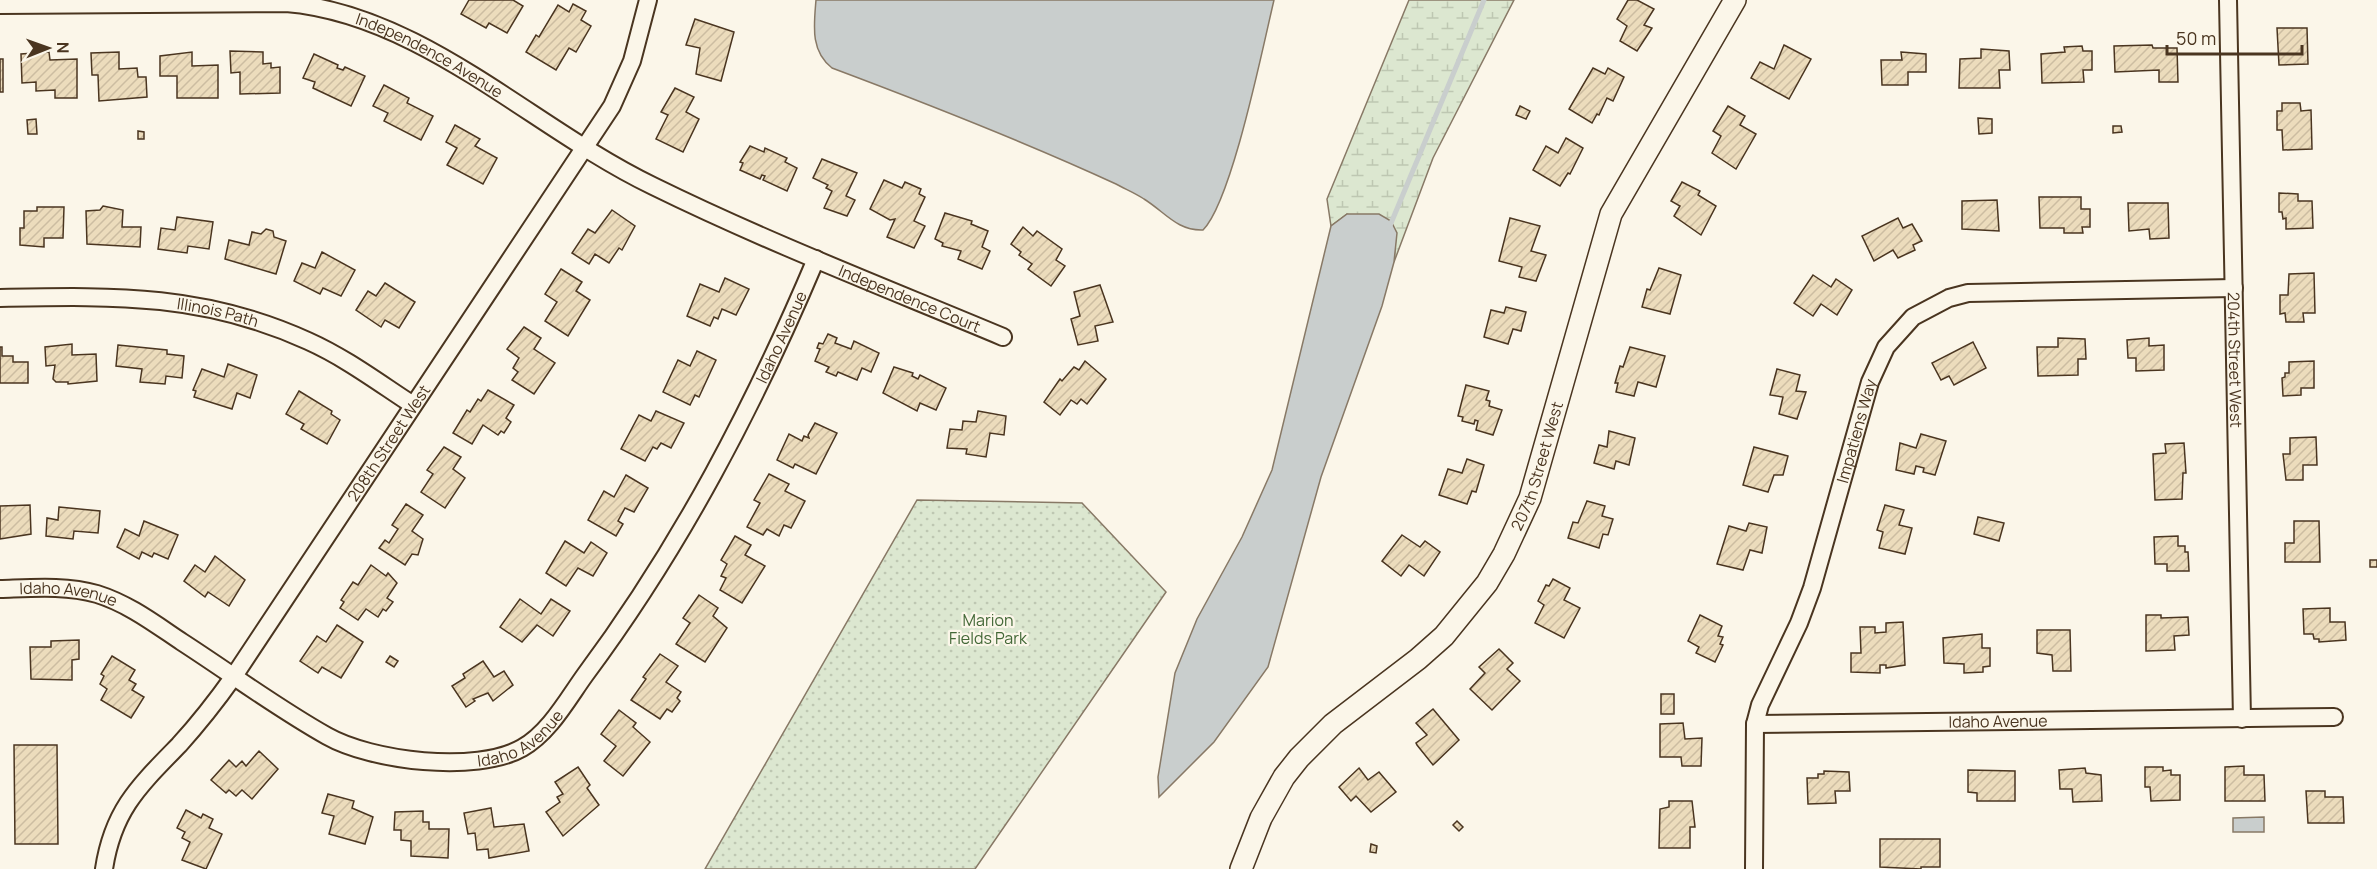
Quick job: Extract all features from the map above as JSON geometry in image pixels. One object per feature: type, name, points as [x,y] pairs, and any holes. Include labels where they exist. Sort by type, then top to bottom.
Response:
[{"type":"street","name":"208th Street West","points":[[104,869],[110,838],[134,791],[198,723],[234,676],[612,106],[633,62],[648,0]]},
{"type":"street","name":"207th Street West","points":[[1241,869],[1261,818],[1284,777],[1299,758],[1333,724],[1418,659],[1443,636],[1487,583],[1504,554],[1530,498],[1611,214],[1735,0]]},
{"type":"street","name":"204th Street West","points":[[2228,0],[2242,719]]},
{"type":"street","name":"Independence Avenue","points":[[5,3],[286,3],[331,9],[373,23],[432,54],[652,186],[816,259]]},
{"type":"street","name":"Independence Court","points":[[816,259],[1003,337]]},
{"type":"street","name":"Idaho Avenue","points":[[0,589],[63,588],[111,599],[145,616],[327,736],[352,748],[379,756],[407,760],[490,760],[507,755],[531,742],[545,729],[618,630],[701,499],[758,390],[816,259]]},
{"type":"street","name":"Impatiens Way","points":[[1754,869],[1755,724],[1760,705],[1799,623],[1812,588],[1870,382],[1886,346],[1913,317],[1949,298],[1968,292],[2234,288]]},
{"type":"street","name":"Illinois Path","points":[[0,297],[153,298],[241,316],[279,329],[329,352],[413,405]]},
{"type":"street","name":"Idaho Avenue","points":[[1755,724],[2334,717]]},
{"type":"green space","points":[[1409,0],[1514,0],[1433,158],[1394,262],[1396,233],[1347,214],[1331,226],[1327,199]]},
{"type":"green space","name":"Marion Fields Park","points":[[917,500],[1082,503],[1166,592],[975,869],[705,869]]},
{"type":"shaded area","points":[[816,0],[1274,0],[1235,157],[1214,214],[1203,230],[1178,224],[1137,195],[1046,153],[832,68],[820,54],[817,46],[814,28]]},
{"type":"shaded area","points":[[1347,214],[1379,214],[1391,221],[1397,233],[1394,262],[1382,306],[1321,477],[1268,667],[1214,742],[1159,797],[1158,777],[1175,673],[1197,619],[1242,537],[1272,470],[1331,226]]},
{"type":"shaded area","points":[[2264,817],[2264,832],[2233,832],[2233,818]]},
{"type":"building","points":[[469,0],[513,0],[523,6],[507,33],[489,23],[486,28],[461,14]]},
{"type":"building","points":[[1628,0],[1637,0],[1654,9],[1644,25],[1652,28],[1637,51],[1620,41],[1627,26],[1617,19]]},
{"type":"building","points":[[573,4],[586,11],[581,20],[591,26],[576,52],[569,48],[556,70],[526,52],[536,35],[539,37],[558,5],[569,12]]},
{"type":"building","points":[[695,19],[734,32],[721,81],[696,74],[700,48],[686,45]]},
{"type":"building","points":[[2277,28],[2307,28],[2308,64],[2279,65]]},
{"type":"building","points":[[1784,45],[1811,59],[1789,99],[1751,78],[1760,62],[1774,69]]},
{"type":"building","points":[[2152,45],[2153,48],[2177,48],[2178,82],[2159,82],[2159,70],[2115,72],[2114,46]]},
{"type":"building","points":[[2082,46],[2083,51],[2092,51],[2092,70],[2083,70],[2084,82],[2042,83],[2041,54],[2065,52],[2064,47]]},
{"type":"building","points":[[1981,49],[2009,51],[2010,70],[1999,70],[2000,88],[1959,88],[1960,59],[1981,58]]},
{"type":"building","points":[[230,51],[263,52],[263,64],[271,63],[271,68],[280,67],[280,93],[240,94],[240,72],[231,73]]},
{"type":"building","points":[[49,52],[50,60],[77,59],[77,98],[55,98],[55,90],[36,91],[36,82],[22,83],[21,54]]},
{"type":"building","points":[[119,52],[119,69],[137,68],[138,77],[146,77],[147,97],[99,101],[98,75],[92,75],[91,53]]},
{"type":"building","points":[[192,52],[192,66],[218,65],[218,98],[177,98],[177,76],[160,76],[160,56]]},
{"type":"building","points":[[1901,52],[1926,54],[1926,72],[1908,72],[1908,85],[1882,85],[1881,60],[1902,60]]},
{"type":"building","points":[[314,54],[338,65],[337,68],[343,70],[345,67],[365,76],[351,106],[313,88],[315,82],[303,78]]},
{"type":"building","points":[[0,59],[3,59],[3,92],[0,92]]},
{"type":"building","points":[[1593,68],[1605,74],[1608,68],[1624,77],[1613,101],[1607,98],[1599,115],[1597,114],[1592,123],[1569,109]]},
{"type":"building","points":[[384,85],[409,98],[407,103],[433,116],[421,140],[384,121],[388,113],[373,106]]},
{"type":"building","points":[[675,88],[694,97],[686,112],[699,119],[683,152],[656,139],[668,115],[661,112]]},
{"type":"building","points":[[2282,103],[2300,103],[2301,111],[2311,110],[2312,149],[2283,150],[2282,130],[2277,130],[2277,111],[2282,111]]},
{"type":"building","points":[[1520,106],[1530,111],[1526,119],[1516,115]]},
{"type":"building","points":[[1728,106],[1745,116],[1740,125],[1756,134],[1736,169],[1712,153],[1721,136],[1713,131]]},
{"type":"building","points":[[1978,118],[1992,119],[1992,133],[1979,134]]},
{"type":"building","points":[[36,119],[37,134],[28,134],[27,120]]},
{"type":"building","points":[[455,125],[480,139],[475,146],[497,158],[483,184],[447,165],[457,148],[446,142]]},
{"type":"building","points":[[2113,126],[2121,126],[2122,132],[2113,133]]},
{"type":"building","points":[[138,131],[144,132],[144,139],[138,139]]},
{"type":"building","points":[[1566,138],[1583,148],[1570,174],[1568,173],[1560,186],[1533,170],[1546,146],[1558,153]]},
{"type":"building","points":[[750,146],[764,152],[765,148],[787,158],[785,162],[797,168],[787,191],[763,180],[765,176],[762,175],[760,179],[740,170],[743,163],[740,162]]},
{"type":"building","points":[[822,159],[857,173],[846,196],[855,200],[847,216],[824,208],[832,191],[826,188],[828,185],[813,178]]},
{"type":"building","points":[[884,180],[902,188],[905,182],[921,189],[919,194],[925,197],[914,221],[925,226],[914,248],[887,237],[895,219],[890,220],[870,209]]},
{"type":"building","points":[[1682,182],[1700,191],[1698,195],[1716,206],[1701,235],[1674,216],[1680,206],[1671,201]]},
{"type":"building","points":[[2279,193],[2298,194],[2298,201],[2312,201],[2313,228],[2286,229],[2286,218],[2283,219],[2282,212],[2279,212]]},
{"type":"building","points":[[2039,197],[2081,197],[2081,209],[2090,209],[2090,227],[2082,227],[2083,233],[2064,233],[2064,228],[2040,228]]},
{"type":"building","points":[[1997,200],[1999,231],[1962,229],[1962,201]]},
{"type":"building","points":[[2128,203],[2168,203],[2169,238],[2150,239],[2149,229],[2129,231]]},
{"type":"building","points":[[103,206],[123,210],[122,227],[141,227],[140,247],[87,244],[86,211],[100,210]]},
{"type":"building","points":[[37,207],[64,207],[63,238],[44,238],[44,247],[20,245],[20,228],[24,228],[24,211],[37,211]]},
{"type":"building","points":[[612,210],[635,226],[622,250],[619,248],[609,263],[595,254],[589,264],[572,253],[588,229],[595,233]]},
{"type":"building","points":[[945,213],[972,221],[971,224],[988,231],[982,247],[990,251],[982,269],[958,259],[961,251],[942,246],[943,243],[935,239]]},
{"type":"building","points":[[177,217],[213,222],[209,249],[188,246],[187,253],[158,249],[161,228],[175,230]]},
{"type":"building","points":[[1510,218],[1540,226],[1531,251],[1546,255],[1536,281],[1519,277],[1522,267],[1499,261]]},
{"type":"building","points":[[1898,218],[1903,228],[1912,224],[1922,241],[1913,245],[1915,250],[1898,258],[1893,250],[1874,261],[1862,236]]},
{"type":"building","points":[[1023,227],[1033,236],[1037,231],[1062,249],[1056,260],[1065,266],[1051,286],[1028,269],[1032,264],[1019,255],[1021,252],[1011,244]]},
{"type":"building","points":[[266,229],[273,231],[274,237],[286,241],[276,274],[225,259],[229,240],[249,245],[252,232],[261,234]]},
{"type":"building","points":[[322,252],[355,270],[341,296],[323,288],[320,294],[294,281],[302,263],[315,268]]},
{"type":"building","points":[[1659,268],[1681,275],[1670,314],[1642,307],[1647,289],[1650,290]]},
{"type":"building","points":[[561,269],[582,282],[576,291],[590,300],[568,336],[545,321],[557,302],[545,294]]},
{"type":"building","points":[[2314,273],[2315,313],[2303,313],[2304,322],[2286,322],[2285,313],[2280,314],[2280,295],[2288,295],[2289,274]]},
{"type":"building","points":[[1813,275],[1831,287],[1836,279],[1852,290],[1837,315],[1821,304],[1813,316],[1794,303]]},
{"type":"building","points":[[725,278],[749,289],[736,315],[722,309],[718,319],[714,317],[710,326],[687,316],[700,284],[719,292]]},
{"type":"building","points":[[385,283],[415,302],[399,328],[385,320],[381,327],[356,310],[368,291],[376,296]]},
{"type":"building","points":[[1100,285],[1113,322],[1095,326],[1098,341],[1078,345],[1071,319],[1080,316],[1074,292]]},
{"type":"building","points":[[1506,307],[1526,312],[1521,331],[1513,329],[1508,344],[1484,337],[1491,310],[1504,313]]},
{"type":"building","points":[[524,327],[541,338],[534,349],[555,363],[534,394],[512,380],[518,372],[513,368],[519,358],[507,349]]},
{"type":"building","points":[[828,334],[837,338],[835,343],[851,349],[854,341],[879,353],[871,372],[862,368],[857,380],[838,372],[836,376],[826,372],[829,367],[815,361],[820,349],[817,348],[819,343],[823,344]]},
{"type":"building","points":[[2058,338],[2085,339],[2086,359],[2078,359],[2078,375],[2038,376],[2037,347],[2058,347]]},
{"type":"building","points":[[2149,338],[2149,346],[2164,345],[2164,370],[2136,371],[2136,358],[2128,358],[2127,340]]},
{"type":"building","points":[[1973,342],[1986,368],[1954,385],[1949,376],[1941,380],[1932,363]]},
{"type":"building","points":[[72,344],[72,355],[96,354],[97,381],[68,384],[68,382],[56,382],[53,379],[55,365],[46,366],[45,347]]},
{"type":"building","points":[[118,345],[167,350],[167,354],[184,356],[182,378],[166,376],[165,384],[140,382],[142,369],[116,366]]},
{"type":"building","points":[[0,347],[2,347],[2,356],[13,356],[13,362],[28,362],[28,383],[0,383]]},
{"type":"building","points":[[1630,347],[1665,356],[1656,387],[1638,382],[1634,396],[1616,392],[1618,383],[1615,383],[1620,366],[1623,367]]},
{"type":"building","points":[[697,351],[716,360],[699,397],[695,395],[690,405],[663,392],[678,360],[690,366]]},
{"type":"building","points":[[1085,361],[1106,379],[1087,404],[1081,399],[1077,404],[1071,400],[1060,415],[1044,402],[1060,379],[1062,381],[1074,367],[1079,370]]},
{"type":"building","points":[[2314,361],[2314,388],[2301,388],[2301,395],[2283,396],[2282,378],[2285,377],[2285,373],[2289,373],[2289,362]]},
{"type":"building","points":[[228,364],[257,375],[250,398],[237,393],[232,409],[194,397],[196,391],[193,390],[202,369],[224,377]]},
{"type":"building","points":[[894,367],[913,373],[912,376],[918,379],[920,375],[946,388],[936,410],[920,403],[917,411],[883,393]]},
{"type":"building","points":[[1777,369],[1800,375],[1796,391],[1806,392],[1797,419],[1779,414],[1783,397],[1770,395]]},
{"type":"building","points":[[1466,385],[1489,391],[1486,400],[1490,401],[1489,406],[1502,410],[1493,435],[1476,430],[1478,421],[1475,420],[1474,424],[1462,421],[1463,417],[1458,416]]},
{"type":"building","points":[[488,390],[514,405],[506,418],[511,422],[504,433],[501,431],[498,435],[483,425],[472,444],[453,433],[467,410],[470,412],[478,399],[481,401]]},
{"type":"building","points":[[299,391],[332,411],[331,414],[340,420],[327,444],[301,429],[304,424],[286,414]]},
{"type":"building","points":[[656,411],[684,423],[671,448],[661,443],[657,449],[653,447],[645,461],[621,449],[639,415],[651,421]]},
{"type":"building","points":[[978,411],[1006,416],[1004,435],[990,433],[986,457],[966,454],[967,449],[947,448],[950,429],[962,430],[963,421],[976,422]]},
{"type":"building","points":[[815,423],[837,433],[816,474],[795,464],[793,468],[777,460],[789,434],[802,441],[804,436],[809,438],[808,435]]},
{"type":"building","points":[[1609,431],[1635,438],[1629,465],[1616,461],[1614,469],[1594,463],[1599,445],[1607,447]]},
{"type":"building","points":[[1921,434],[1946,441],[1935,475],[1923,472],[1924,468],[1916,466],[1914,474],[1896,470],[1900,443],[1916,448]]},
{"type":"building","points":[[2316,437],[2317,465],[2303,465],[2303,480],[2286,480],[2283,454],[2290,454],[2290,438]]},
{"type":"building","points":[[2184,443],[2186,473],[2183,473],[2182,499],[2155,500],[2153,454],[2166,453],[2165,444]]},
{"type":"building","points":[[444,447],[461,457],[453,469],[465,478],[445,508],[421,492],[433,474],[427,470]]},
{"type":"building","points":[[1754,447],[1788,456],[1783,475],[1774,475],[1768,492],[1743,485]]},
{"type":"building","points":[[1467,459],[1484,465],[1476,492],[1472,491],[1467,504],[1439,495],[1448,469],[1462,473]]},
{"type":"building","points":[[769,474],[789,484],[785,491],[805,501],[791,528],[784,525],[779,536],[767,529],[763,535],[747,527],[760,503],[754,500]]},
{"type":"building","points":[[626,475],[648,488],[634,512],[625,508],[618,521],[623,524],[616,536],[588,520],[604,491],[614,497]]},
{"type":"building","points":[[1587,501],[1605,506],[1602,516],[1613,519],[1608,535],[1603,534],[1599,548],[1568,538],[1573,522],[1578,523]]},
{"type":"building","points":[[406,504],[423,515],[412,531],[423,539],[418,555],[412,554],[405,565],[379,548],[385,540],[389,543],[398,529],[392,525]]},
{"type":"building","points":[[30,505],[31,534],[0,539],[0,506]]},
{"type":"building","points":[[1885,505],[1904,510],[1899,525],[1912,528],[1905,554],[1879,548],[1883,532],[1877,530]]},
{"type":"building","points":[[59,507],[100,511],[98,533],[74,531],[73,539],[46,536],[47,518],[58,520]]},
{"type":"building","points":[[1978,517],[2004,523],[1999,541],[1974,534]]},
{"type":"building","points":[[144,521],[178,535],[168,559],[154,553],[152,557],[142,552],[139,559],[117,547],[125,529],[139,536]]},
{"type":"building","points":[[2294,521],[2319,521],[2320,562],[2285,562],[2285,543],[2294,543]]},
{"type":"building","points":[[1749,523],[1767,527],[1762,553],[1750,550],[1743,570],[1717,564],[1729,526],[1746,531]]},
{"type":"building","points":[[1402,535],[1420,547],[1425,541],[1440,552],[1424,576],[1409,565],[1401,576],[1382,561]]},
{"type":"building","points":[[735,536],[751,545],[745,555],[765,566],[742,603],[720,590],[726,578],[721,576],[727,564],[721,560]]},
{"type":"building","points":[[2178,536],[2178,546],[2185,546],[2185,552],[2188,552],[2189,571],[2167,571],[2167,564],[2155,564],[2154,537]]},
{"type":"building","points":[[565,541],[584,553],[591,542],[607,553],[593,576],[578,568],[566,586],[546,573]]},
{"type":"building","points":[[215,556],[245,580],[229,606],[208,592],[205,597],[184,581],[195,565],[205,572]]},
{"type":"building","points":[[2370,560],[2377,560],[2377,567],[2370,567]]},
{"type":"building","points":[[371,565],[386,576],[388,573],[397,583],[387,598],[393,602],[386,611],[383,609],[378,617],[366,609],[358,620],[340,608],[344,602],[341,600],[353,582],[358,585]]},
{"type":"building","points":[[1553,579],[1570,588],[1564,600],[1580,608],[1564,638],[1535,623],[1544,605],[1538,601],[1546,585],[1549,586]]},
{"type":"building","points":[[699,595],[718,608],[713,616],[727,628],[705,662],[676,644],[690,623],[683,618]]},
{"type":"building","points":[[520,599],[541,614],[551,599],[570,611],[553,636],[537,625],[522,642],[500,627]]},
{"type":"building","points":[[2330,608],[2330,622],[2345,622],[2346,640],[2319,642],[2319,639],[2314,639],[2313,634],[2304,634],[2303,609]]},
{"type":"building","points":[[1700,615],[1722,626],[1718,636],[1723,637],[1720,644],[1723,645],[1715,662],[1696,653],[1699,647],[1688,641]]},
{"type":"building","points":[[2146,615],[2161,615],[2161,618],[2188,617],[2189,635],[2174,636],[2175,650],[2146,651]]},
{"type":"building","points":[[1903,622],[1905,665],[1886,668],[1886,665],[1880,665],[1880,673],[1851,672],[1851,653],[1861,653],[1860,627],[1875,627],[1875,633],[1886,632],[1886,623]]},
{"type":"building","points":[[337,625],[363,642],[341,678],[322,667],[318,673],[300,661],[317,636],[326,642]]},
{"type":"building","points":[[2037,630],[2070,630],[2071,671],[2053,671],[2052,655],[2037,653]]},
{"type":"building","points":[[1982,634],[1982,648],[1990,648],[1990,666],[1983,667],[1983,672],[1964,673],[1964,664],[1944,663],[1943,638]]},
{"type":"building","points":[[79,640],[79,659],[72,660],[72,680],[31,679],[30,647],[51,647],[51,641]]},
{"type":"building","points":[[1499,649],[1513,663],[1507,669],[1520,681],[1492,710],[1470,689],[1485,673],[1479,667]]},
{"type":"building","points":[[660,654],[678,666],[666,682],[681,692],[677,698],[680,701],[672,712],[667,709],[660,719],[631,700],[646,679],[643,677]]},
{"type":"building","points":[[112,656],[135,670],[129,680],[136,684],[132,690],[144,697],[131,718],[101,700],[107,689],[100,684],[104,676],[101,674]]},
{"type":"building","points":[[390,656],[398,661],[394,667],[386,662]]},
{"type":"building","points":[[483,661],[494,677],[504,671],[513,685],[493,701],[488,693],[473,699],[475,701],[466,707],[452,686],[465,678],[463,674]]},
{"type":"building","points":[[1661,694],[1674,694],[1674,714],[1661,714]]},
{"type":"building","points":[[1433,709],[1459,740],[1433,765],[1416,743],[1427,735],[1416,723]]},
{"type":"building","points":[[619,710],[636,723],[633,727],[650,742],[623,776],[604,761],[616,746],[601,734]]},
{"type":"building","points":[[1683,723],[1685,739],[1702,738],[1701,766],[1682,766],[1681,757],[1660,757],[1660,724]]},
{"type":"building","points":[[14,745],[57,745],[58,844],[15,844]]},
{"type":"building","points":[[259,751],[278,769],[252,799],[242,790],[236,796],[229,790],[226,793],[211,780],[229,760],[236,767],[242,761],[246,766]]},
{"type":"building","points":[[2244,766],[2244,775],[2264,775],[2265,801],[2225,801],[2225,767]]},
{"type":"building","points":[[578,767],[590,785],[587,788],[599,805],[563,836],[546,812],[560,802],[557,797],[563,794],[555,782]]},
{"type":"building","points":[[2145,767],[2163,767],[2163,771],[2171,770],[2171,775],[2180,775],[2180,800],[2151,801],[2150,787],[2145,787]]},
{"type":"building","points":[[1359,768],[1368,780],[1379,772],[1396,792],[1371,812],[1356,796],[1351,801],[1339,787]]},
{"type":"building","points":[[2085,768],[2086,773],[2101,775],[2102,801],[2073,802],[2072,789],[2060,789],[2059,770]]},
{"type":"building","points":[[1968,770],[2015,771],[2015,801],[1977,801],[1977,793],[1968,792]]},
{"type":"building","points":[[1824,771],[1849,772],[1850,791],[1835,791],[1836,803],[1808,804],[1807,778],[1818,778],[1818,774],[1824,774]]},
{"type":"building","points":[[2306,791],[2325,791],[2325,797],[2343,797],[2344,823],[2308,823]]},
{"type":"building","points":[[328,794],[354,801],[352,808],[373,817],[365,844],[329,834],[334,816],[322,813]]},
{"type":"building","points":[[1669,801],[1692,801],[1695,827],[1690,827],[1690,848],[1659,848],[1660,809],[1669,807]]},
{"type":"building","points":[[491,808],[494,827],[524,824],[529,851],[489,858],[488,849],[477,850],[475,833],[468,834],[464,813]]},
{"type":"building","points":[[186,810],[201,818],[203,814],[213,819],[209,828],[222,834],[206,869],[182,860],[190,842],[182,838],[185,832],[177,828]]},
{"type":"building","points":[[423,811],[423,822],[429,822],[429,829],[449,829],[448,858],[411,856],[411,841],[401,840],[401,830],[394,830],[395,812]]},
{"type":"building","points":[[1457,821],[1463,827],[1459,831],[1453,825]]},
{"type":"building","points":[[1880,839],[1940,839],[1940,867],[1921,867],[1921,869],[1880,867]]},
{"type":"building","points":[[1371,844],[1377,846],[1376,853],[1370,852]]},
{"type":"waterway","points":[[1389,228],[1484,0]]}]
